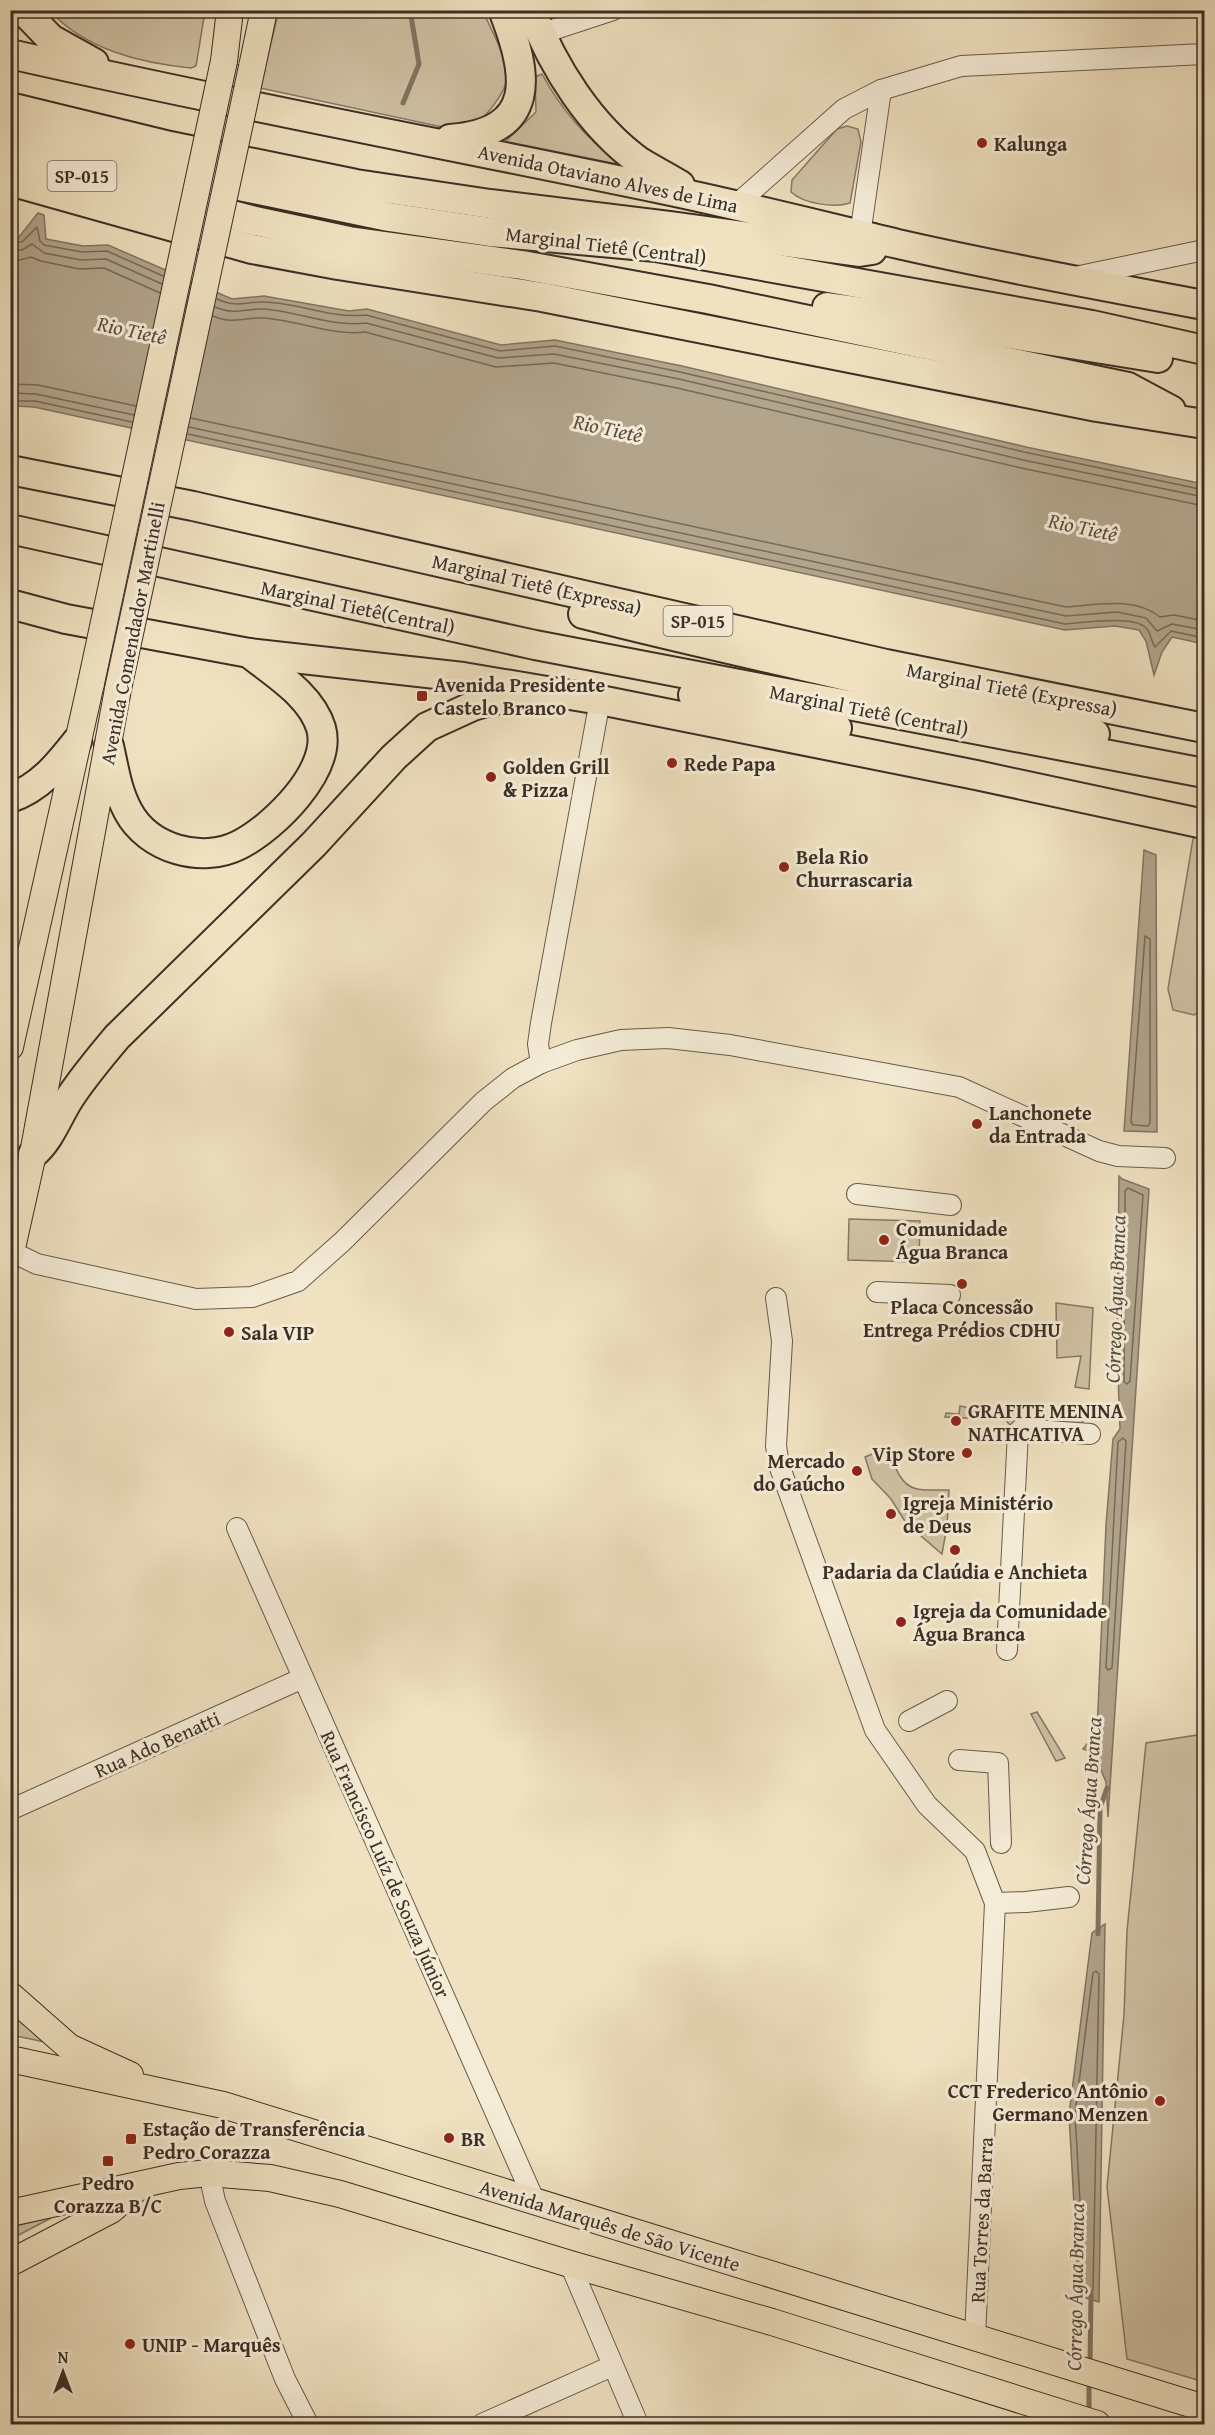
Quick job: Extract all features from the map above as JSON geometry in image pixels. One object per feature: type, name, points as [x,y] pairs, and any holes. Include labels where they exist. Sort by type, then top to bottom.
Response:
[{"type":"highway","points":[[23,10],[51,39],[79,56],[135,80],[176,91]]},
{"type":"highway","points":[[429,140],[462,138],[491,131],[514,108],[519,95],[521,63],[503,10]]},
{"type":"highway","points":[[535,22],[574,92],[615,141],[640,161],[700,197]]},
{"type":"highway","name":"Avenida Otaviano Alves de Lima","points":[[10,54],[176,91],[429,140],[700,197],[860,235],[1064,279],[1204,305]]},
{"type":"highway","points":[[10,107],[260,165],[356,184],[489,204],[859,252],[900,244]]},
{"type":"highway","name":"Marginal Tietê (Central)","points":[[10,129],[82,152],[162,171],[389,217],[490,232],[656,247],[1092,325],[1204,350]]},
{"type":"highway","name":"Marginal Tietê (Central)","points":[[10,157],[255,221],[349,241],[522,265],[708,299],[1128,387],[1198,422]]},
{"type":"highway","name":"SP-015","points":[[10,181],[252,249],[347,267],[542,297],[1097,407],[1198,422]]},
{"type":"highway","points":[[708,299],[742,295],[930,321],[1204,365]]},
{"type":"highway","name":"Marginal Tietê (Expressa)","points":[[10,470],[193,506],[886,664],[1204,728]]},
{"type":"highway","name":"Marginal Tietê(Central)","points":[[10,529],[181,569],[534,645]]},
{"type":"highway","points":[[458,566],[518,598],[703,644],[931,694],[1161,751],[1204,772]]},
{"type":"highway","points":[[10,604],[66,619],[249,653],[453,675],[600,700],[976,775],[1204,824]]},
{"type":"highway","points":[[10,620],[66,619]]},
{"type":"highway","points":[[534,645],[567,665],[910,745],[976,775]]},
{"type":"highway","name":"Marginal Tietê (Central)","points":[[534,645],[1204,772]]},
{"type":"highway","points":[[109,746],[119,793],[140,829],[164,845],[191,852],[218,852],[240,845],[267,826],[296,798],[313,773],[322,751],[321,729],[308,706],[297,692],[249,653]]},
{"type":"highway","points":[[33,1154],[44,1145],[70,1096],[117,1036],[314,844],[394,757],[427,727],[473,706],[493,700],[557,693]]},
{"type":"highway","points":[[10,798],[25,793],[42,781],[58,766],[77,741]]},
{"type":"main road","name":"Avenida Comendador Martinelli","points":[[10,1047],[91,683],[224,62],[230,10]]},
{"type":"main road","name":"Avenida Comendador Martinelli","points":[[11,1254],[33,1154],[118,689],[264,10]]},
{"type":"main road","points":[[10,1995],[69,2047],[135,2077],[146,2090]]},
{"type":"main road","name":"Avenida Marquês de São Vicente","points":[[10,2060],[235,2109],[1204,2408]]},
{"type":"main road","points":[[10,2213],[179,2176],[209,2173],[270,2178],[340,2194],[772,2322],[1097,2424]]},
{"type":"main road","points":[[10,2263],[111,2210],[141,2185]]},
{"type":"street","points":[[535,22],[613,10]]},
{"type":"street","points":[[736,205],[844,109],[881,90],[961,66],[1204,54]]},
{"type":"street","points":[[860,235],[881,90]]},
{"type":"street","points":[[1064,279],[1204,250]]},
{"type":"street","points":[[541,1063],[538,1044],[541,1023],[600,700]]},
{"type":"street","points":[[11,1254],[37,1264],[196,1299],[252,1298],[298,1281],[342,1242],[484,1101],[513,1078],[541,1063],[577,1050],[621,1040],[668,1038],[730,1045],[959,1087],[1083,1145],[1108,1154],[1165,1158]]},
{"type":"street","points":[[857,1194],[951,1205]]},
{"type":"street","points":[[877,1292],[950,1295]]},
{"type":"street","name":"Rua Torres da Barra","points":[[776,1298],[783,1341],[776,1446],[779,1465],[875,1730],[927,1805],[975,1851],[995,1903],[975,2337]]},
{"type":"street","points":[[1007,1650],[1018,1432],[1021,1429],[1090,1434]]},
{"type":"street","name":"Rua Francisco Luíz de Souza Júnior","points":[[237,1528],[535,2202]]},
{"type":"street","name":"Rua Ado Benatti","points":[[10,1810],[303,1678]]},
{"type":"street","points":[[909,1721],[947,1701]]},
{"type":"street","points":[[959,1760],[998,1763],[1001,1843]]},
{"type":"street","points":[[995,1903],[1069,1897]]},
{"type":"street","points":[[209,2173],[215,2201],[285,2379],[308,2424]]},
{"type":"street","points":[[570,2264],[638,2424]]},
{"type":"street","points":[[482,2424],[612,2366]]},
{"type":"shaded area","points":[[279,10],[483,11],[504,60],[506,82],[499,97],[481,119],[469,126],[459,127],[442,127],[260,88]]},
{"type":"shaded area","points":[[50,11],[205,11],[196,66],[191,68],[172,66],[115,52],[80,36]]},
{"type":"shaded area","points":[[542,74],[574,121],[616,160],[615,164],[509,144],[506,141],[536,112],[535,77]]},
{"type":"shaded area","points":[[847,126],[858,129],[861,142],[850,203],[819,204],[791,192],[792,180],[837,129]]},
{"type":"shaded area","points":[[1194,833],[1204,835],[1204,1009],[1194,1015],[1173,1010],[1168,989]]},
{"type":"shaded area","name":"Comunidade Água Branca","points":[[849,1219],[920,1221],[919,1262],[848,1260]]},
{"type":"shaded area","points":[[1056,1303],[1093,1308],[1089,1389],[1075,1387],[1081,1356],[1057,1358]]},
{"type":"shaded area","points":[[960,1406],[975,1411],[1005,1409],[1023,1422],[1042,1423],[1052,1412],[1082,1415],[1083,1426],[1017,1430],[1008,1423],[1005,1417],[1004,1420],[945,1417],[946,1413],[959,1414]]},
{"type":"shaded area","points":[[877,1452],[889,1453],[904,1482],[915,1489],[949,1490],[947,1526],[942,1554],[906,1523],[891,1499],[872,1479],[865,1457]]},
{"type":"shaded area","points":[[1037,1712],[1065,1758],[1056,1761],[1031,1714]]},
{"type":"shaded area","name":"CCT Frederico Antônio Germano Menzen","points":[[1204,1734],[1204,2382],[1127,2359],[1107,2187],[1124,2015],[1127,1931],[1146,1743]]},
{"type":"shaded area","points":[[10,2004],[45,2042],[11,2035]]},
{"type":"shaded area","points":[[53,2217],[11,2239],[11,2227]]},
{"type":"water","name":"Rio Tietê","points":[[38,213],[44,215],[46,239],[83,246],[108,245],[232,299],[264,296],[349,311],[367,309],[501,345],[555,340],[682,366],[1026,447],[1204,484],[1204,644],[1172,637],[1162,652],[1154,675],[1146,641],[1139,630],[1115,626],[1065,630],[34,407],[14,406],[15,427],[10,417],[10,236],[19,237]]},
{"type":"water","points":[[1144,850],[1156,855],[1157,1132],[1124,1131]]},
{"type":"water","points":[[1119,1176],[1149,1189],[1108,1817],[1106,1782],[1094,1753],[1083,1749],[1097,1732],[1106,1525],[1113,1439],[1120,1429],[1117,1347]]},
{"type":"water","points":[[1105,1924],[1099,2302],[1079,2296],[1069,2114],[1092,1933]]},
{"type":"waterway","points":[[403,103],[419,64],[410,10]]},
{"type":"waterway","name":"Córrego Água Branca","points":[[1098,1934],[1100,1808],[1107,1788]]},
{"type":"waterway","name":"Córrego Água Branca","points":[[1090,2366],[1091,2294]]},
{"type":"waterway","name":"Córrego Água Branca","points":[[1089,2381],[1089,2414]]},
{"type":"place","name":"Kalunga","points":[[982,143]]},
{"type":"place","name":"Avenida Presidente Castelo Branco","points":[[422,696]]},
{"type":"place","name":"Rede Papa","points":[[672,763]]},
{"type":"place","name":"Golden Grill & Pizza","points":[[491,777]]},
{"type":"place","name":"Bela Rio Churrascaria","points":[[784,867]]},
{"type":"place","name":"Lanchonete da Entrada","points":[[977,1124]]},
{"type":"place","name":"Comunidade Água Branca","points":[[884,1240]]},
{"type":"place","name":"Placa Concessão Entrega Prédios CDHU","points":[[962,1284]]},
{"type":"place","name":"Sala VIP","points":[[229,1332]]},
{"type":"place","name":"GRAFITE MENINA NATHCATIVA","points":[[956,1421]]},
{"type":"place","name":"Vip Store","points":[[967,1453]]},
{"type":"place","name":"Mercado do Gaúcho","points":[[857,1471]]},
{"type":"place","name":"Igreja Ministério de Deus","points":[[891,1514]]},
{"type":"place","name":"Padaria da Claúdia e Anchieta","points":[[955,1550]]},
{"type":"place","name":"Igreja da Comunidade Água Branca","points":[[901,1622]]},
{"type":"place","name":"CCT Frederico Antônio Germano Menzen","points":[[1160,2101]]},
{"type":"place","name":"BR","points":[[449,2138]]},
{"type":"place","name":"Estação de Transferência Pedro Corazza","points":[[131,2139]]},
{"type":"place","name":"Pedro Corazza B/C","points":[[108,2161]]},
{"type":"place","name":"UNIP - Marquês","points":[[130,2344]]}]
